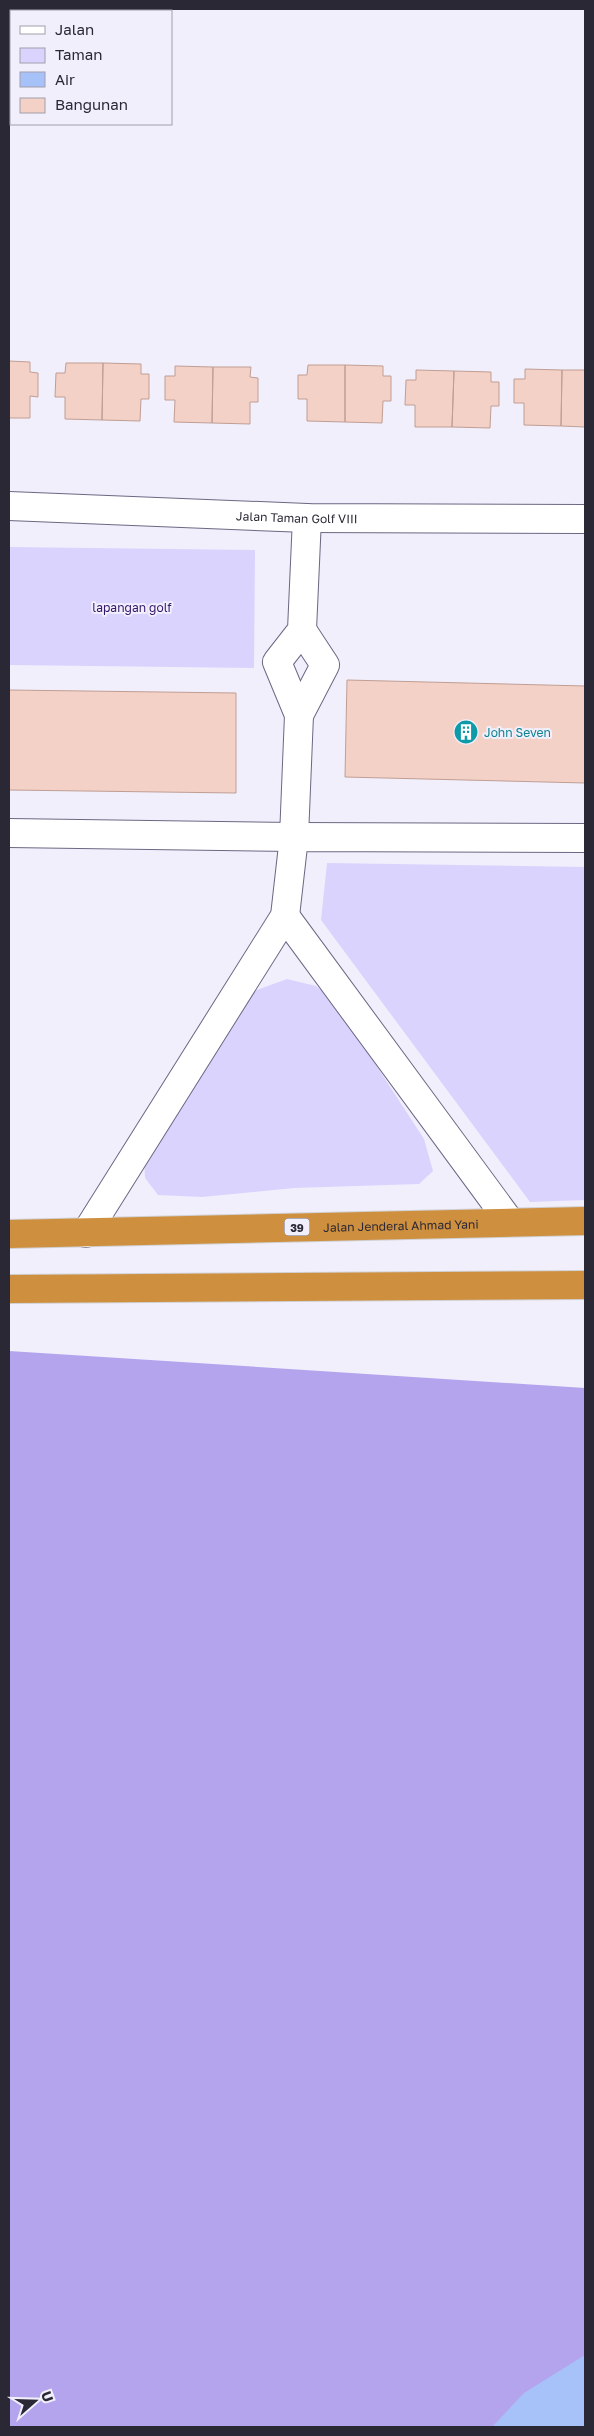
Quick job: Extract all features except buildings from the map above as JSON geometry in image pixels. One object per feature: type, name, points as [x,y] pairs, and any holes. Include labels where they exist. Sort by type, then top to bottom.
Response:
[{"type":"highway","name":"Jalan Jenderal Ahmad Yani","points":[[9,1234],[585,1221]]},
{"type":"highway","points":[[9,1289],[585,1286]]},
{"type":"street","name":"Jalan Taman Golf VIII","points":[[9,506],[307,518],[585,519]]},
{"type":"street","points":[[86,1232],[285,916],[294,837],[298,715],[277,662],[302,630],[307,518]]},
{"type":"street","points":[[298,715],[325,665],[302,630]]},
{"type":"street","points":[[9,833],[294,837],[585,838]]},
{"type":"street","points":[[285,916],[510,1222]]},
{"type":"green space","name":"lapangan golf","points":[[9,547],[255,550],[254,668],[9,665]]},
{"type":"green space","points":[[327,863],[585,867],[585,1200],[530,1202],[321,920]]},
{"type":"green space","points":[[287,979],[316,986],[335,1002],[424,1139],[433,1171],[419,1184],[294,1188],[202,1197],[158,1195],[145,1178],[144,1157],[221,1038],[254,991]]},
{"type":"shaded area","points":[[9,1351],[585,1388],[585,2427],[9,2427]]},
{"type":"water","points":[[585,2355],[585,2427],[492,2427],[524,2393]]},
{"type":"place","name":"John Seven","points":[[466,732]]}]
